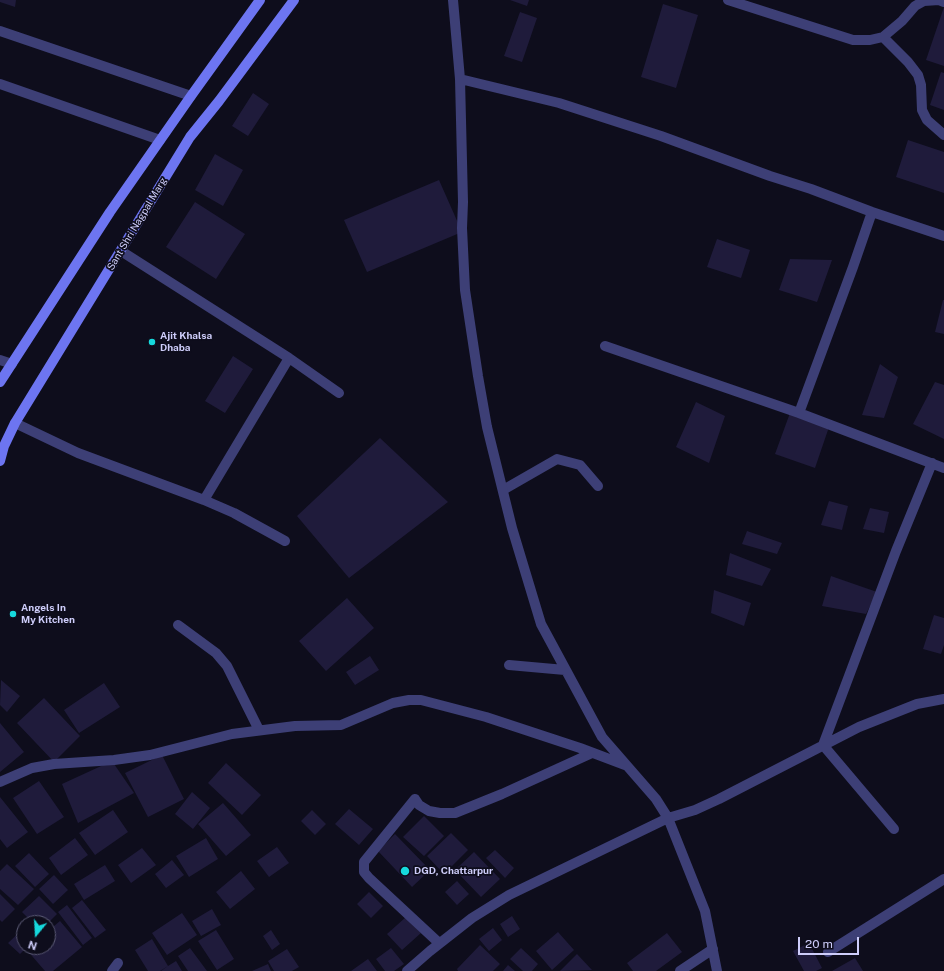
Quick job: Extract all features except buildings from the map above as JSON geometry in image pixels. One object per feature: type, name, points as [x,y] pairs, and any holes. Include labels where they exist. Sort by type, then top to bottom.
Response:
[{"type":"main road","points":[[0,382],[110,212],[260,0]]},
{"type":"main road","name":"Sant Shri Nagpal Marg","points":[[0,461],[4,446],[15,423],[190,137],[219,101],[294,0]]},
{"type":"street","points":[[453,0],[460,79],[463,202],[462,228],[465,290],[486,420],[512,528],[541,624],[565,670],[602,737],[656,799],[668,818],[705,911],[717,971]]},
{"type":"street","points":[[728,0],[853,40],[870,40],[884,37],[902,21],[916,3],[939,0],[944,2]]},
{"type":"street","points":[[0,31],[191,96]]},
{"type":"street","points":[[884,37],[908,62],[918,75],[921,85],[922,110],[927,120],[944,135]]},
{"type":"street","points":[[460,79],[559,103],[661,136],[872,212],[944,236]]},
{"type":"street","points":[[0,84],[160,140]]},
{"type":"street","points":[[799,413],[851,274],[872,212]]},
{"type":"street","points":[[121,251],[289,358],[339,393]]},
{"type":"street","points":[[605,346],[799,413],[944,468]]},
{"type":"street","points":[[204,500],[289,358]]},
{"type":"street","points":[[0,360],[12,364]]},
{"type":"street","points":[[15,423],[78,453],[204,500],[234,513],[284,541]]},
{"type":"street","points":[[503,490],[557,459],[580,465],[598,486]]},
{"type":"street","points":[[823,745],[896,551],[932,463]]},
{"type":"street","points":[[178,625],[216,653],[227,666],[259,730]]},
{"type":"street","points":[[509,665],[565,670]]},
{"type":"street","points":[[407,971],[472,918],[509,895],[668,818],[695,810],[719,799],[859,727],[917,704],[944,699]]},
{"type":"street","points":[[0,782],[32,768],[54,764],[114,760],[150,755],[232,734],[295,726],[341,726],[393,703],[409,700],[421,700],[486,717],[592,753],[628,767]]},
{"type":"street","points":[[823,745],[894,829]]},
{"type":"street","points":[[440,943],[369,878],[364,872],[364,862],[415,799],[419,805],[429,811],[440,813],[455,812],[502,794],[592,753]]},
{"type":"street","points":[[828,952],[944,879]]},
{"type":"street","points":[[680,971],[713,949]]},
{"type":"place","name":"Ajit Khalsa Dhaba","points":[[152,342]]},
{"type":"place","name":"Angels In My Kitchen","points":[[13,614]]},
{"type":"place","name":"DGD, Chattarpur","points":[[405,871]]}]
